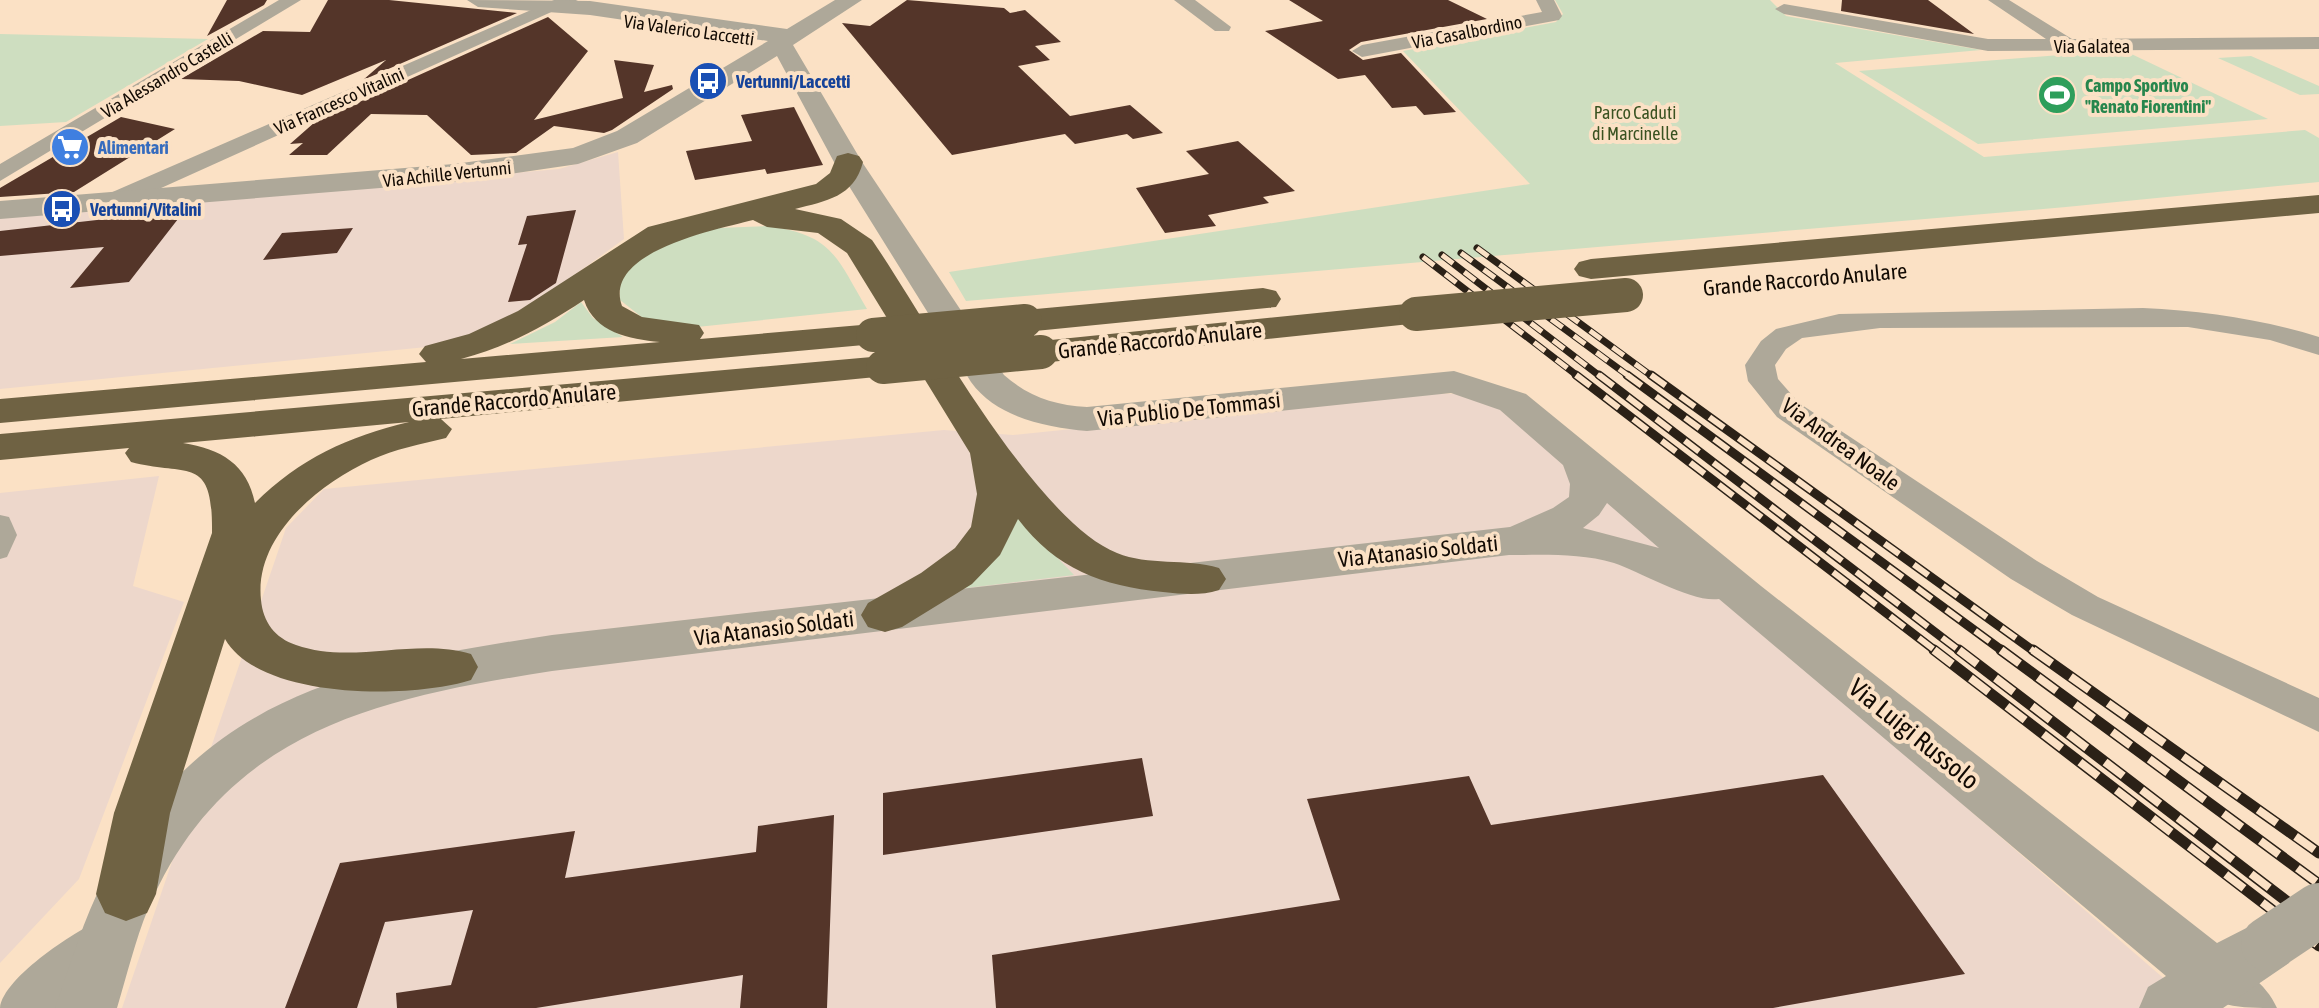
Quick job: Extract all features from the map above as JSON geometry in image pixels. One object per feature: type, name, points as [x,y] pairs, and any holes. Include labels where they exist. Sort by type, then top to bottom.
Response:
[{"type":"highway","points":[[43,407],[455,351],[531,319],[660,234],[819,194],[844,177],[848,162]]},
{"type":"highway","name":"Grande Raccordo Anulare","points":[[1407,301],[1591,269],[2319,204]]},
{"type":"highway","points":[[689,225],[743,217],[786,217],[821,223],[854,239],[991,453],[1047,525],[1085,557],[1132,573],[1202,579]]},
{"type":"highway","name":"Grande Raccordo Anulare","points":[[0,411],[1033,337],[1407,301],[1626,295],[2319,233]]},
{"type":"highway","points":[[619,262],[602,287],[601,302],[609,315],[630,328],[866,347]]},
{"type":"highway","name":"Grande Raccordo Anulare","points":[[0,447],[678,386],[866,347]]},
{"type":"highway","points":[[453,667],[315,667],[288,662],[265,651],[243,629],[234,599],[246,556],[265,521],[313,476],[349,454],[384,440],[563,401],[678,386]]},
{"type":"highway","points":[[0,462],[123,453],[177,454],[204,459],[230,482],[236,505],[235,533],[142,813],[118,915]]},
{"type":"highway","points":[[885,615],[962,567],[989,538],[1000,498],[991,453]]},
{"type":"street","name":"Via Alessandro Castelli","points":[[0,174],[292,0]]},
{"type":"street","name":"Via Valerico Laccetti","points":[[478,0],[572,7],[785,40]]},
{"type":"street","name":"Via Achille Vertunni","points":[[0,210],[454,173],[567,158],[619,142],[851,0]]},
{"type":"street","points":[[1183,0],[1222,27]]},
{"type":"street","name":"Via Casalbordino","points":[[1362,51],[1553,16],[1545,0]]},
{"type":"street","name":"Via Galatea","points":[[1836,0],[1866,24]]},
{"type":"street","points":[[1997,0],[2070,46]]},
{"type":"street","name":"Via Francesco Vitalini","points":[[110,202],[572,7]]},
{"type":"street","name":"Via Galatea","points":[[1784,9],[1980,44],[2319,43]]},
{"type":"street","name":"Via Publio De Tommasi","points":[[785,40],[848,162],[990,382],[1021,405],[1051,415],[1105,419],[1454,382],[1513,402],[1580,458]]},
{"type":"street","name":"Via Andrea Noale","points":[[2319,346],[2260,328],[2140,317],[1873,321],[1798,330],[1772,345],[1760,365],[1763,381],[1788,410],[2024,570],[2131,630],[2319,716]]},
{"type":"street","name":"Via Atanasio Soldati","points":[[1509,541],[1570,516],[1586,505],[1591,487],[1580,458]]},
{"type":"street","name":"Via Luigi Russolo","points":[[1580,458],[2213,999]]},
{"type":"street","name":"Via Atanasio Soldati","points":[[86,1008],[118,915],[197,787],[240,748],[324,702],[453,667],[1509,541],[1573,540],[1624,551],[1745,597]]},
{"type":"street","points":[[2213,999],[2268,944],[2319,910]]},
{"type":"street","points":[[23,1008],[118,915]]},
{"type":"lane","points":[[0,521],[3,521],[8,535],[0,553]]},
{"type":"shaded area","points":[[618,152],[624,239],[510,322],[437,346],[0,389],[0,218],[559,169]]},
{"type":"shaded area","points":[[1423,393],[1460,394],[1496,407],[1534,433],[2198,1008],[122,1008],[286,528],[324,489],[944,430],[1013,435]]},
{"type":"shaded area","points":[[159,476],[133,586],[184,602],[79,879],[0,963],[0,493]]},
{"type":"green space","name":"Parco Caduti di Marcinelle","points":[[1555,0],[1770,0],[1786,16],[1981,50],[1835,63],[1984,157],[2305,130],[2319,138],[2319,182],[2066,207],[966,301],[949,272],[1530,184],[1403,51],[1556,22],[1563,14]]},
{"type":"green space","points":[[0,34],[208,39],[66,122],[0,126]]},
{"type":"green space","name":"Campo Sportivo \"Renato Fiorentini\"","points":[[2123,50],[2268,119],[1978,144],[1859,71]]},
{"type":"green space","points":[[2251,56],[2319,86],[2319,94],[2300,95],[2218,58]]},
{"type":"green space","points":[[769,226],[807,236],[831,252],[867,309],[697,327],[648,322],[620,300],[620,275],[653,247],[718,228]]},
{"type":"green space","points":[[581,302],[593,318],[623,337],[510,344],[555,322]]},
{"type":"green space","points":[[1015,514],[1074,575],[951,590]]},
{"type":"building","points":[[227,0],[267,0],[264,5],[207,36]]},
{"type":"building","points":[[328,0],[389,0],[517,13],[363,80],[386,60],[302,95],[239,81],[181,79],[263,31],[310,32]]},
{"type":"building","points":[[907,0],[1004,8],[1010,13],[1025,10],[1061,42],[1035,46],[1050,60],[1018,66],[1070,116],[1130,105],[1163,133],[1133,139],[1127,134],[1075,144],[1065,134],[952,155],[842,23],[870,26]]},
{"type":"building","points":[[1289,0],[1448,0],[1487,19],[1361,42],[1349,50],[1363,60],[1401,53],[1456,112],[1424,115],[1416,106],[1392,108],[1365,75],[1338,79],[1265,31],[1323,21]]},
{"type":"building","points":[[1842,0],[1928,0],[1974,34],[1841,11]]},
{"type":"building","points":[[548,17],[588,51],[534,120],[623,98],[614,60],[654,65],[644,92],[672,85],[673,89],[612,130],[604,133],[554,126],[516,153],[471,155],[427,115],[371,114],[327,155],[289,155],[303,143],[290,144],[315,122]]},
{"type":"building","points":[[794,107],[823,165],[767,174],[765,169],[695,180],[686,151],[752,141],[741,115]]},
{"type":"building","points":[[121,117],[175,129],[74,192],[0,197],[0,188]]},
{"type":"building","points":[[1238,141],[1295,191],[1263,197],[1269,203],[1208,215],[1216,226],[1165,233],[1136,188],[1209,174],[1186,151]]},
{"type":"building","points":[[185,210],[129,282],[70,288],[104,247],[0,256],[0,231]]},
{"type":"building","points":[[576,210],[556,283],[530,300],[508,302],[527,244],[518,245],[527,216]]},
{"type":"building","points":[[353,228],[337,253],[263,260],[282,233]]},
{"type":"building","points":[[1142,758],[1153,816],[883,855],[883,793]]},
{"type":"building","points":[[1823,775],[1965,974],[1773,1008],[996,1008],[992,955],[1340,900],[1307,799],[1469,776],[1491,825]]},
{"type":"building","points":[[834,815],[827,1008],[740,1008],[743,975],[536,1008],[397,1008],[396,993],[451,985],[473,910],[385,922],[357,1008],[285,1008],[340,863],[575,831],[565,878],[756,852],[758,826]]},
{"type":"railway","points":[[1477,248],[1653,377]]},
{"type":"railway","points":[[1461,253],[1630,377]]},
{"type":"railway","points":[[1442,255],[1601,377]]},
{"type":"railway","points":[[1423,257],[1579,377]]},
{"type":"railway","points":[[1576,375],[1937,652]]},
{"type":"railway","points":[[1599,375],[1961,652]]},
{"type":"railway","points":[[1627,375],[2004,652]]},
{"type":"railway","points":[[1651,375],[2035,652]]},
{"type":"railway","points":[[1934,650],[2319,946]]},
{"type":"railway","points":[[1959,650],[2319,926]]},
{"type":"railway","points":[[2001,650],[2319,884]]},
{"type":"railway","points":[[2033,650],[2319,853]]},
{"type":"place","name":"Vertunni/Laccetti","points":[[708,81]]},
{"type":"place","name":"Campo Sportivo \"Renato Fiorentini\"","points":[[2057,95]]},
{"type":"place","name":"Alimentari","points":[[70,147]]},
{"type":"place","name":"Vertunni/Vitalini","points":[[62,209]]}]
